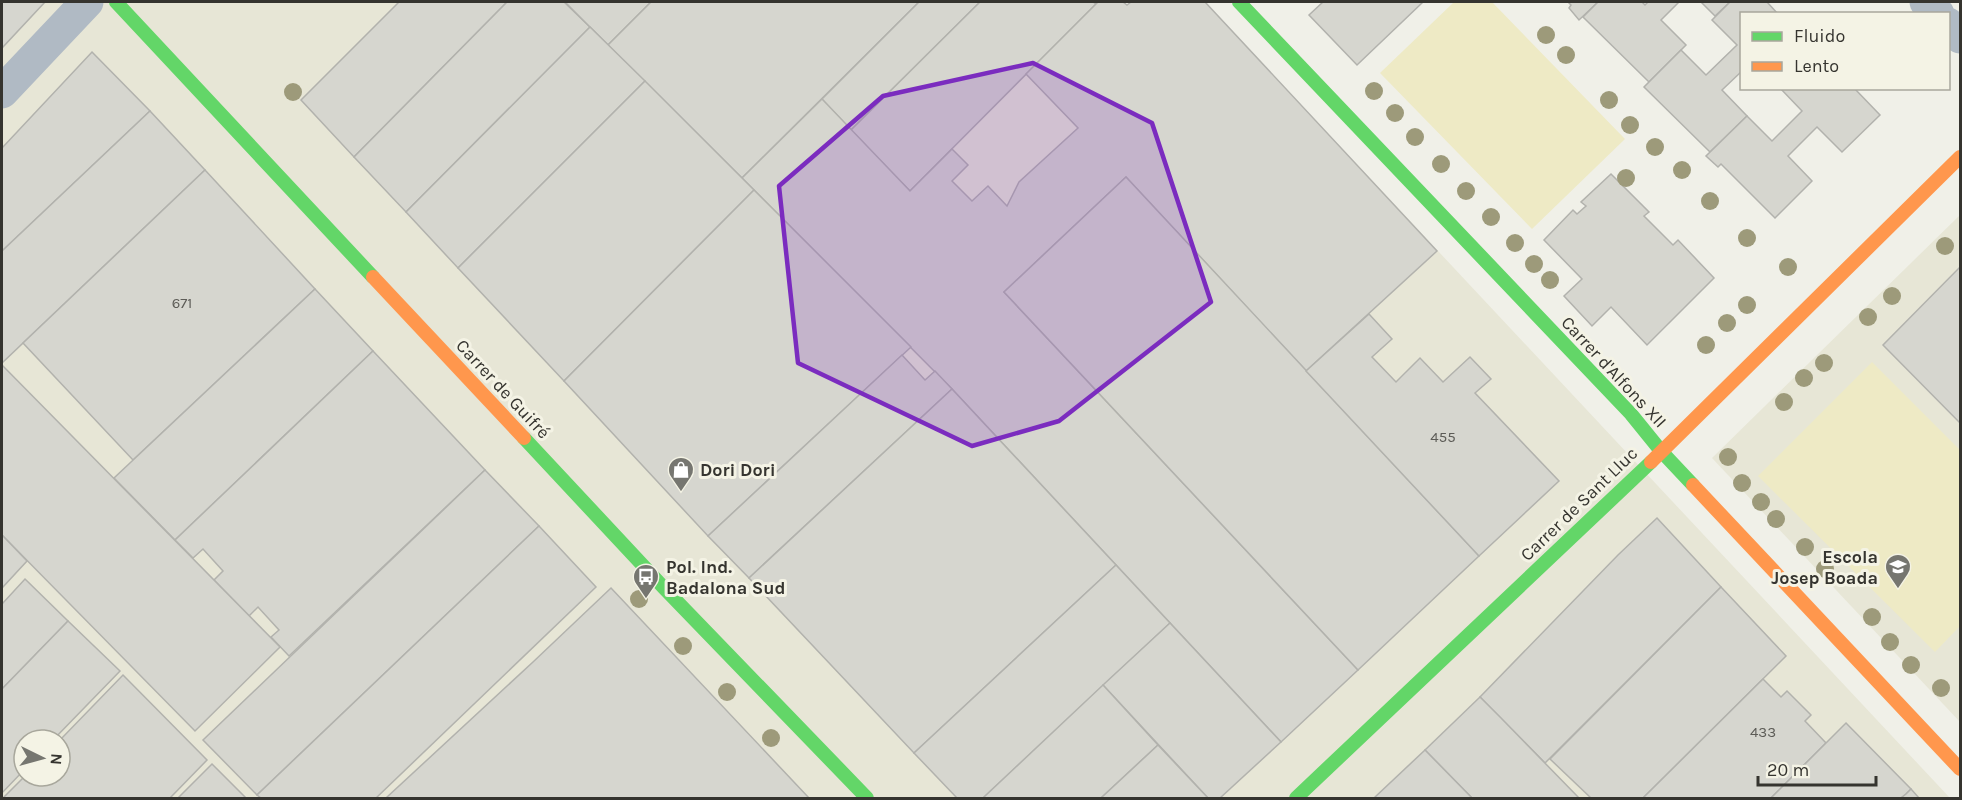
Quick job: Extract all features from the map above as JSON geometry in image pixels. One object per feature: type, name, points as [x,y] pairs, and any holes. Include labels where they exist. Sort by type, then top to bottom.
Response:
[{"type":"street","points":[[2,92],[87,2]]},
{"type":"street","name":"Carrer de Guifré","points":[[116,2],[664,588],[867,798]]},
{"type":"street","name":"Carrer d'Alfons XII","points":[[1239,2],[1615,396],[1661,451],[1960,769]]},
{"type":"street","name":"Carrer de Sant Lluc","points":[[1296,798],[1661,451],[1960,157]]},
{"type":"highlighted area","points":[[1033,63],[1152,123],[1211,302],[1059,421],[972,446],[798,363],[779,186],[883,96]]},
{"type":"shaded area","points":[[2,2],[1123,2],[1127,5],[1131,2],[1205,2],[1950,798],[2,798]]},
{"type":"shaded area","points":[[1454,2],[1492,2],[1625,139],[1532,229],[1380,73]]},
{"type":"shaded area","name":"Escola Josep Boada","points":[[1960,215],[1960,722],[1712,458]]},
{"type":"shaded area","points":[[1872,362],[1960,450],[1960,626],[1935,652],[1758,476]]},
{"type":"building","points":[[2,2],[45,2],[2,48]]},
{"type":"building","points":[[399,2],[507,2],[354,157],[301,100]]},
{"type":"building","points":[[507,2],[564,2],[590,27],[406,212],[354,157]]},
{"type":"building","points":[[567,2],[651,2],[608,45]]},
{"type":"building","points":[[651,2],[919,2],[742,178],[608,45]]},
{"type":"building","points":[[919,2],[980,2],[851,130],[822,99]]},
{"type":"building","points":[[980,2],[1093,2],[1096,4],[910,191],[851,130]]},
{"type":"building","points":[[1098,2],[1123,2],[1127,5],[1131,2],[1205,2],[1437,251],[1306,371],[1126,177],[1004,292],[1358,670],[1281,742],[952,389],[742,178],[822,99],[910,191],[952,149],[968,165],[952,181],[972,201],[988,186],[1007,206],[1019,182],[1078,128],[1026,74]]},
{"type":"building","points":[[1323,2],[1423,2],[1357,65],[1309,15]]},
{"type":"building","points":[[1568,2],[1598,2],[1579,20],[1569,8],[1571,5]]},
{"type":"building","points":[[1598,2],[1642,2],[1645,5],[1648,2],[1679,2],[1661,20],[1686,45],[1649,82],[1583,17]]},
{"type":"building","points":[[1701,2],[1730,2],[1715,16]]},
{"type":"building","points":[[1730,2],[1767,2],[1776,12],[1740,12],[1740,73],[1722,90],[1747,116],[1710,152],[1644,87],[1681,50],[1706,75],[1737,45],[1712,20]]},
{"type":"building","points":[[590,27],[645,81],[458,268],[406,212]]},
{"type":"building","points":[[92,52],[150,111],[2,251],[2,148]]},
{"type":"building","points":[[645,81],[754,190],[564,381],[458,268]]},
{"type":"building","points":[[1782,90],[1856,90],[1880,115],[1842,152],[1817,127],[1788,156],[1812,181],[1775,218],[1721,164],[1718,167],[1706,156],[1747,116],[1772,141],[1802,111]]},
{"type":"building","points":[[150,111],[205,170],[2,363],[2,251]]},
{"type":"building","points":[[205,170],[315,289],[133,460],[23,343]]},
{"type":"building","points":[[1611,174],[1649,212],[1644,216],[1673,245],[1678,240],[1714,278],[1647,345],[1611,307],[1592,326],[1564,296],[1582,279],[1544,240],[1573,210],[1577,214],[1586,206],[1581,202]]},
{"type":"building","points":[[1126,177],[1479,556],[1358,670],[1004,292]]},
{"type":"building","points":[[754,190],[911,347],[708,536],[564,381]]},
{"type":"building","points":[[1960,267],[1960,423],[1883,345]]},
{"type":"building","points":[[315,289],[373,351],[175,540],[114,478]]},
{"type":"building","points":[[1369,314],[1392,339],[1372,357],[1396,382],[1420,358],[1443,382],[1470,357],[1491,379],[1475,393],[1559,481],[1479,556],[1306,371]]},
{"type":"building","points":[[373,351],[485,470],[289,656],[271,637],[279,630],[258,607],[249,616],[214,580],[223,571],[203,549],[193,558],[175,540]]},
{"type":"building","points":[[902,355],[925,380],[935,371],[952,389],[749,578],[708,536]]},
{"type":"building","points":[[2,365],[280,647],[195,731],[2,535]]},
{"type":"building","points":[[952,389],[1116,565],[914,753],[749,578]]},
{"type":"building","points":[[485,470],[539,526],[257,795],[203,740]]},
{"type":"building","points":[[1657,518],[1721,587],[1545,763],[1480,697]]},
{"type":"building","points":[[539,526],[596,587],[376,798],[261,798],[257,795]]},
{"type":"building","points":[[2,535],[27,561],[2,588]]},
{"type":"building","points":[[1116,565],[1170,623],[983,798],[957,798],[914,753]]},
{"type":"building","points":[[25,579],[68,621],[2,689],[2,604]]},
{"type":"building","points":[[1721,587],[1786,656],[1643,798],[1591,798],[1550,759]]},
{"type":"building","points":[[611,588],[809,798],[386,798],[533,662]]},
{"type":"building","points":[[68,621],[120,671],[65,728],[12,728],[12,783],[2,793],[2,689]]},
{"type":"building","points":[[1170,623],[1281,742],[1220,798],[1208,798],[1103,685]]},
{"type":"building","points":[[123,675],[207,760],[170,798],[3,798],[13,788],[72,788],[72,728]]},
{"type":"building","points":[[1763,679],[1781,697],[1787,691],[1811,715],[1805,721],[1826,743],[1771,798],[1643,798]]},
{"type":"building","points":[[1103,685],[1158,745],[1101,798],[983,798]]},
{"type":"building","points":[[1480,697],[1579,798],[1472,798],[1425,750]]},
{"type":"building","points":[[1846,723],[1911,789],[1906,794],[1901,798],[1771,798]]},
{"type":"building","points":[[1158,745],[1208,798],[1101,798]]},
{"type":"building","points":[[1425,750],[1472,798],[1374,798]]},
{"type":"building","points":[[212,764],[246,798],[178,798]]},
{"type":"building","points":[[1911,789],[1919,798],[1901,798],[1906,794]]},
{"type":"traffic: fast","points":[[116,2],[373,277]]},
{"type":"traffic: fast","points":[[1239,2],[1631,414],[1693,485]]},
{"type":"traffic: fast","points":[[524,438],[664,588],[867,798]]},
{"type":"traffic: fast","points":[[1296,798],[1651,462]]},
{"type":"traffic: slow","points":[[1651,462],[1960,157]]},
{"type":"traffic: slow","points":[[373,277],[524,438]]},
{"type":"traffic: slow","points":[[1693,485],[1960,769]]},
{"type":"place","name":"Dori Dori","points":[[681,493]]},
{"type":"place","name":"Escola Josep Boada","points":[[1898,590]]},
{"type":"place","name":"Pol. Ind. Badalona Sud","points":[[646,600]]}]
